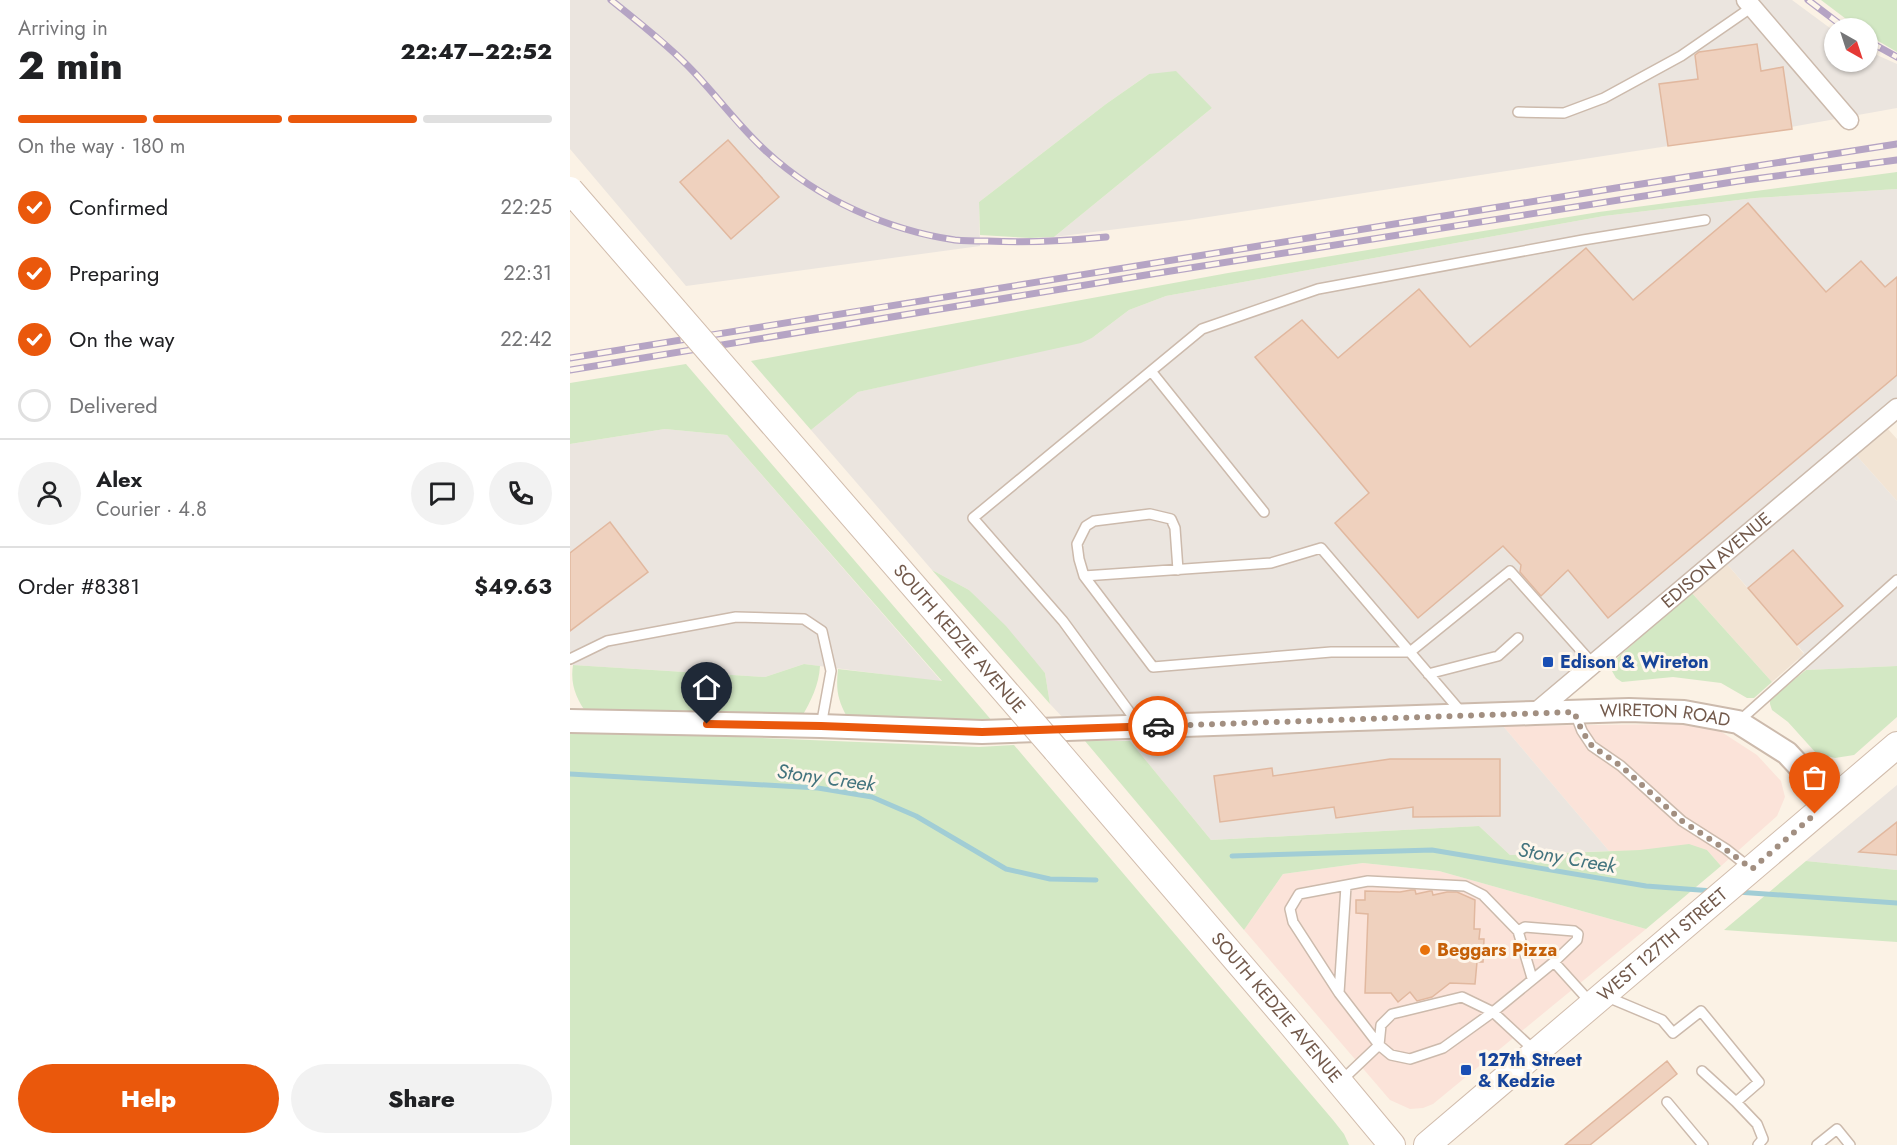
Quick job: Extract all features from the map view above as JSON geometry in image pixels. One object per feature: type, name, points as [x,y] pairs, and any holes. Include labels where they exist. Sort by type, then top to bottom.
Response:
[{"type":"main road","name":"SOUTH KEDZIE AVENUE","points":[[570,190],[1056,750],[1392,1145]]},
{"type":"main road","name":"WEST 127TH STREET","points":[[1427,1145],[1897,745]]},
{"type":"street","points":[[1749,4],[1849,120]]},
{"type":"street","name":"EDISON AVENUE","points":[[1535,713],[1897,408]]},
{"type":"street","name":"WIRETON ROAD","points":[[570,721],[982,732],[1629,710],[1684,712],[1738,722],[1787,753],[1831,801]]},
{"type":"lane","points":[[1518,112],[1564,112],[1604,98],[1681,56],[1749,4]]},
{"type":"lane","points":[[1141,726],[1063,621],[974,518],[1202,329],[1318,289],[1705,220]]},
{"type":"lane","points":[[1151,371],[1264,512]]},
{"type":"lane","points":[[1178,570],[1175,528],[1171,519],[1150,514],[1095,521],[1086,526],[1077,543],[1078,559],[1084,576],[1153,667],[1331,652],[1410,652],[1510,571],[1593,664]]},
{"type":"lane","points":[[1084,576],[1271,563],[1321,548],[1464,715]]},
{"type":"lane","points":[[1738,722],[1897,580]]},
{"type":"lane","points":[[570,659],[607,641],[736,617],[804,619],[822,630],[831,671],[821,726]]},
{"type":"lane","points":[[1428,674],[1498,656],[1518,638]]},
{"type":"lane","points":[[1574,712],[1582,731],[1592,746],[1621,766],[1682,821],[1725,849],[1748,873]]},
{"type":"lane","points":[[1518,931],[1525,927],[1574,931],[1578,934],[1577,940],[1554,962],[1493,1012],[1443,1048],[1410,1059],[1391,1055],[1379,1045],[1339,993],[1293,922],[1290,909],[1299,894],[1368,881],[1465,886],[1483,895],[1518,931],[1532,978]]},
{"type":"lane","points":[[1339,993],[1346,886]]},
{"type":"lane","points":[[1554,962],[1598,1000],[1662,1020],[1672,1033],[1701,1011],[1759,1083],[1736,1102]]},
{"type":"lane","points":[[1340,1082],[1379,1045],[1381,1026],[1392,1014],[1462,998],[1493,1012],[1536,1052]]},
{"type":"lane","points":[[1702,1071],[1758,1124],[1763,1139],[1758,1145]]},
{"type":"lane","points":[[1667,1102],[1703,1145]]},
{"type":"lane","points":[[1817,1145],[1837,1129],[1845,1143]]},
{"type":"shaded area","points":[[570,0],[1792,0],[1824,24],[1824,72],[1878,72],[1878,55],[1897,64],[1897,108],[1791,127],[1189,220],[1054,237],[1212,108],[1149,74],[1106,104],[979,202],[980,246],[686,286],[570,149]]},
{"type":"shaded area","points":[[1897,189],[1897,397],[1553,688],[1503,726],[1609,851],[1510,855],[1479,826],[1211,840],[1130,741],[1085,741],[1050,704],[1045,673],[969,590],[932,570],[811,430],[858,392],[1092,338],[1129,310],[1166,296],[1604,216],[1755,198]]},
{"type":"shaded area","points":[[665,429],[727,435],[942,682],[804,664],[765,677],[573,665],[570,659],[570,444]]},
{"type":"shaded area","points":[[1888,429],[1897,439],[1897,501],[1856,455]]},
{"type":"shaded area","points":[[1856,455],[1897,501],[1897,666],[1806,670],[1798,660],[1804,653],[1727,564]]},
{"type":"shaded area","points":[[1727,564],[1804,654],[1772,682],[1691,592]]},
{"type":"shaded area","points":[[1681,724],[1720,731],[1757,755],[1781,781],[1785,797],[1777,816],[1721,866],[1707,850],[1609,851],[1503,726]]},
{"type":"shaded area","points":[[1897,785],[1897,870],[1806,861]]},
{"type":"shaded area","points":[[1363,863],[1439,871],[1646,929],[1433,1104],[1410,1109],[1390,1100],[1244,930],[1283,874]]},
{"type":"green space","points":[[1821,0],[1897,0],[1897,52],[1878,41],[1878,18],[1845,18]]},
{"type":"green space","points":[[1176,71],[1212,108],[1054,237],[980,235],[979,202],[1106,104],[1149,74]]},
{"type":"green space","points":[[1897,172],[1897,189],[1755,198],[1604,216],[1166,296],[1129,310],[1092,338],[1081,343],[858,392],[811,430],[751,361],[1228,273],[1599,212]]},
{"type":"green space","points":[[686,364],[993,722],[847,717],[838,693],[838,669],[942,681],[727,435],[665,429],[570,444],[570,383]]},
{"type":"green space","points":[[932,570],[969,590],[1006,626],[1045,673],[1050,704]]},
{"type":"green space","points":[[1691,592],[1772,682],[1754,698],[1747,698],[1721,683],[1673,677],[1622,682],[1616,678],[1612,671],[1615,660]]},
{"type":"green space","points":[[804,664],[820,666],[814,693],[801,718],[588,715],[577,697],[572,679],[573,665],[765,677]]},
{"type":"green space","points":[[1897,666],[1897,717],[1854,755],[1835,758],[1816,753],[1788,722],[1772,710],[1770,704],[1770,699],[1806,670]]},
{"type":"green space","points":[[570,730],[979,747],[1014,745],[1333,1120],[1349,1145],[570,1145]]},
{"type":"green space","points":[[1085,741],[1130,741],[1211,840],[1479,826],[1510,855],[1640,850],[1689,844],[1707,850],[1721,866],[1646,929],[1439,871],[1363,863],[1283,874],[1244,930]]},
{"type":"green space","points":[[1806,861],[1897,870],[1897,942],[1724,930]]},
{"type":"building","points":[[1757,44],[1761,71],[1783,67],[1792,129],[1668,146],[1659,84],[1698,79],[1695,55],[1699,52]]},
{"type":"building","points":[[728,140],[779,197],[731,239],[680,182]]},
{"type":"building","points":[[1748,203],[1826,292],[1861,261],[1885,287],[1897,277],[1897,375],[1608,618],[1568,570],[1541,596],[1520,572],[1521,565],[1503,546],[1418,618],[1335,523],[1369,493],[1255,357],[1302,320],[1338,358],[1419,289],[1470,347],[1586,248],[1633,300]]},
{"type":"building","points":[[610,522],[648,572],[570,631],[570,553]]},
{"type":"building","points":[[1793,550],[1843,606],[1797,645],[1748,588]]},
{"type":"building","points":[[1390,759],[1500,759],[1500,816],[1413,817],[1413,807],[1336,818],[1334,807],[1220,822],[1214,776],[1272,768],[1273,776]]},
{"type":"building","points":[[1897,822],[1897,855],[1859,852]]},
{"type":"building","name":"Beggars Pizza","points":[[1415,890],[1416,894],[1432,891],[1433,895],[1457,892],[1475,900],[1474,929],[1480,929],[1479,939],[1484,939],[1483,962],[1477,962],[1475,984],[1450,983],[1432,997],[1417,1001],[1410,992],[1398,1002],[1391,993],[1365,993],[1368,914],[1356,913],[1356,900],[1365,900],[1365,891]]},
{"type":"building","points":[[1667,1061],[1677,1074],[1590,1145],[1565,1145]]},
{"type":"waterway","name":"Stony Creek","points":[[570,774],[818,788],[872,797],[916,816],[1006,869],[1050,879],[1096,880]]},
{"type":"waterway","name":"Stony Creek","points":[[1232,856],[1432,850],[1646,886],[1713,891]]},
{"type":"waterway","name":"Stony Creek","points":[[1737,892],[1897,903]]},
{"type":"railway","points":[[611,0],[687,65],[767,152],[808,184],[855,210],[904,229],[955,240],[1032,242],[1106,237]]},
{"type":"railway","points":[[1808,0],[1832,18]]},
{"type":"railway","points":[[1878,47],[1897,57]]},
{"type":"railway","points":[[570,358],[1897,144]]},
{"type":"railway","points":[[570,370],[1152,274],[1739,181],[1897,160]]},
{"type":"way so far","points":[[1158,726],[1574,712],[1582,731],[1592,746],[1621,766],[1682,821],[1752,869],[1815,814]]},
{"type":"place","name":"Edison & Wireton","points":[[1548,662]]},
{"type":"place","name":"Beggars Pizza","points":[[1425,950]]},
{"type":"place","name":"127th Street & Kedzie","points":[[1466,1070]]},
{"type":"route","points":[[707,724],[982,732],[1158,726]]}]
